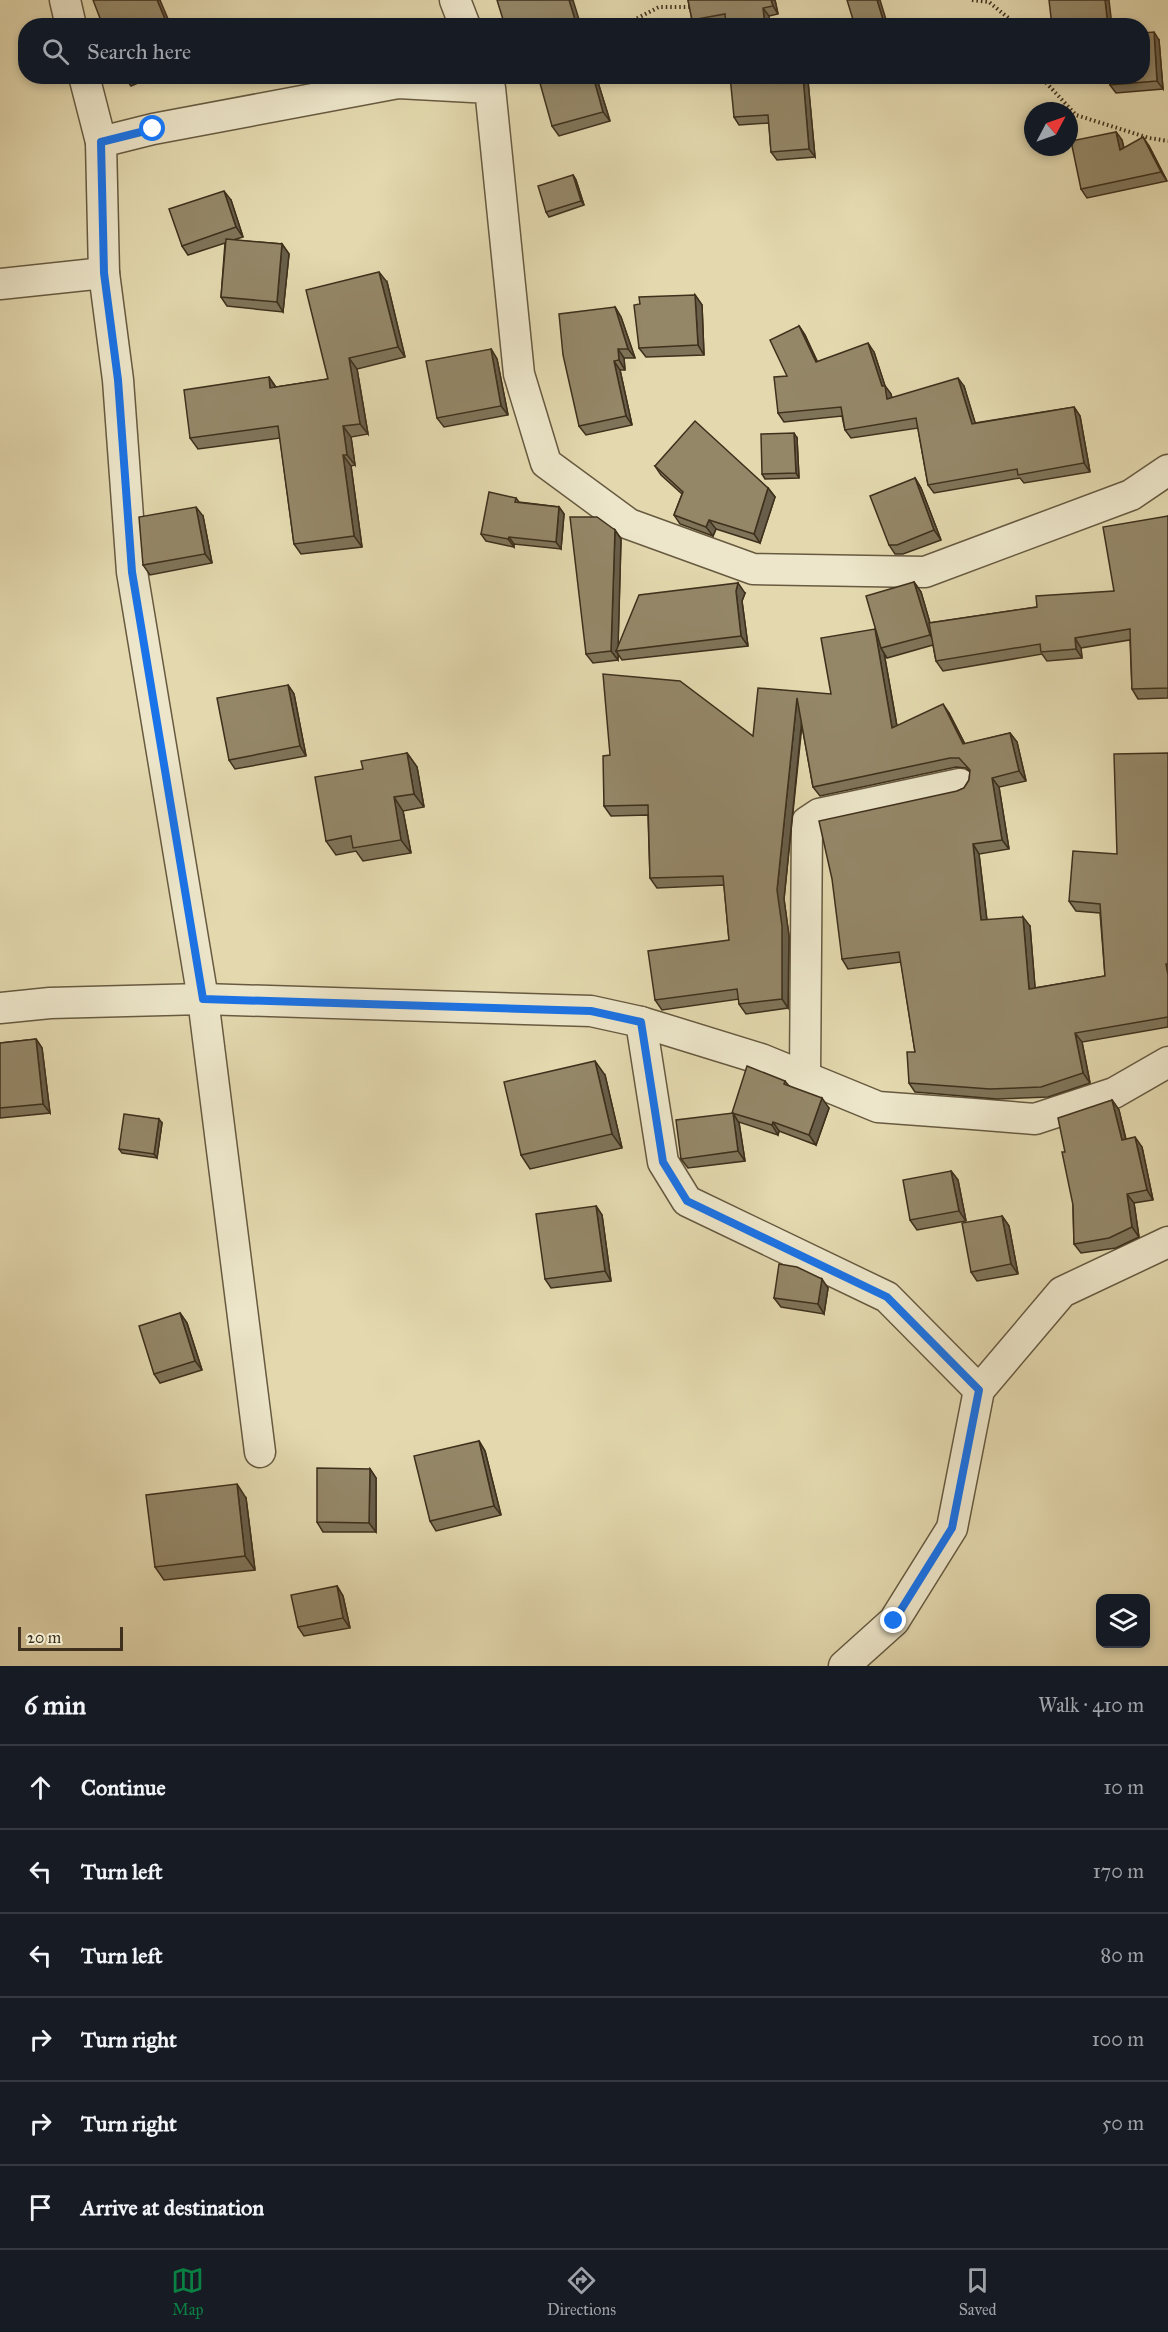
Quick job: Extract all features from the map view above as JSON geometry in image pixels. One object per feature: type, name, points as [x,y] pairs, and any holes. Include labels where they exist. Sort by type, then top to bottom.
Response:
[{"type":"street","points":[[65,0],[69,18]]},
{"type":"street","points":[[455,0],[462,18]]},
{"type":"street","points":[[86,84],[101,142],[104,273],[118,380],[132,572],[203,999],[260,1452]]},
{"type":"street","points":[[101,142],[153,129],[393,84]]},
{"type":"street","points":[[488,84],[519,374],[546,463],[629,524],[753,569],[925,572],[1131,495],[1168,470]]},
{"type":"street","points":[[0,284],[104,273]]},
{"type":"street","points":[[805,1076],[807,822],[819,814],[960,784]]},
{"type":"street","points":[[0,1008],[50,1002],[203,999],[591,1011],[641,1022],[761,1059],[878,1107],[1035,1119],[1114,1093],[1168,1062]]},
{"type":"street","points":[[641,1022],[663,1162],[687,1201],[887,1297],[979,1390]]},
{"type":"street","points":[[844,1666],[894,1621],[952,1528],[979,1390],[1062,1292],[1168,1242]]},
{"type":"path","points":[[972,0],[989,2],[1008,18]]},
{"type":"path","points":[[637,18],[658,7],[703,6]]},
{"type":"path","points":[[1047,84],[1076,115],[1149,138],[1168,141]]},
{"type":"building","points":[[93,0],[157,0],[165,18],[100,18]]},
{"type":"building","points":[[497,0],[569,0],[575,18],[503,18]]},
{"type":"building","points":[[688,0],[771,0],[773,6],[763,8],[764,18],[725,18],[725,14],[692,18]]},
{"type":"building","points":[[847,0],[877,0],[883,18],[853,18]]},
{"type":"building","points":[[1049,0],[1105,0],[1107,18],[1051,18]]},
{"type":"building","points":[[1150,32],[1154,32],[1157,81],[1150,82]]},
{"type":"building","points":[[540,84],[595,84],[603,112],[552,126]]},
{"type":"building","points":[[731,84],[804,84],[809,149],[771,152],[768,115],[734,117]]},
{"type":"building","points":[[1116,132],[1120,150],[1143,137],[1161,172],[1081,189],[1074,156],[1078,156],[1078,140]]},
{"type":"building","points":[[573,175],[581,201],[546,212],[538,186]]},
{"type":"building","points":[[224,191],[236,227],[182,246],[169,209]]},
{"type":"building","points":[[226,239],[282,244],[277,302],[221,297]]},
{"type":"building","points":[[379,272],[398,347],[349,358],[360,424],[343,426],[347,455],[343,455],[354,536],[294,544],[278,426],[190,438],[184,390],[269,377],[270,388],[328,379],[306,290]]},
{"type":"building","points":[[695,295],[698,345],[639,348],[634,305],[640,304],[639,297]]},
{"type":"building","points":[[615,307],[628,349],[618,349],[619,360],[614,361],[626,416],[579,426],[563,355],[559,314]]},
{"type":"building","points":[[799,326],[816,362],[868,343],[882,386],[885,386],[887,399],[958,378],[972,424],[1074,407],[1084,463],[1018,475],[1017,469],[928,485],[916,418],[845,430],[841,407],[778,413],[774,377],[787,376],[770,340]]},
{"type":"building","points":[[491,349],[501,406],[437,418],[426,361]]},
{"type":"building","points":[[695,421],[768,488],[754,534],[709,520],[706,527],[674,515],[683,492],[655,466]]},
{"type":"building","points":[[794,433],[796,473],[762,474],[761,434]]},
{"type":"building","points":[[915,478],[934,530],[897,545],[889,545],[870,496]]},
{"type":"building","points":[[489,492],[516,498],[515,502],[559,507],[556,542],[509,537],[508,539],[481,534]]},
{"type":"building","points":[[196,507],[205,554],[143,565],[139,517]]},
{"type":"building","points":[[1168,516],[1168,688],[1132,689],[1130,629],[1075,638],[1076,649],[1041,652],[1040,644],[936,661],[929,623],[1037,607],[1036,596],[1114,591],[1103,527]]},
{"type":"building","points":[[570,517],[597,517],[615,530],[611,651],[586,654]]},
{"type":"building","points":[[914,582],[930,635],[881,648],[866,596]]},
{"type":"building","points":[[738,583],[736,591],[741,636],[616,651],[639,595]]},
{"type":"building","points":[[875,629],[892,728],[943,704],[963,744],[1010,733],[1019,771],[992,778],[1002,840],[973,844],[981,920],[1023,917],[1029,989],[1105,976],[1100,904],[1069,901],[1073,851],[1117,854],[1114,754],[1168,753],[1168,964],[1166,964],[1168,1017],[1075,1033],[1083,1073],[1041,1087],[990,1089],[909,1083],[907,1052],[915,1052],[899,952],[842,959],[832,879],[819,821],[957,791],[964,788],[969,780],[970,770],[959,758],[950,758],[813,787],[797,698],[777,890],[782,926],[782,999],[739,1004],[737,989],[655,1000],[648,951],[729,940],[723,876],[650,878],[648,805],[604,806],[603,756],[610,755],[603,674],[680,681],[753,736],[758,688],[831,694],[821,638]]},
{"type":"building","points":[[288,685],[300,746],[229,760],[217,698]]},
{"type":"building","points":[[407,753],[414,794],[394,797],[401,840],[353,848],[351,836],[326,841],[315,777],[363,769],[361,761]]},
{"type":"building","points":[[36,1039],[43,1104],[0,1108],[0,1043]]},
{"type":"building","points":[[595,1061],[612,1134],[521,1155],[504,1082]]},
{"type":"building","points":[[747,1066],[785,1081],[784,1084],[822,1098],[809,1135],[773,1122],[772,1125],[732,1113]]},
{"type":"building","points":[[1112,1100],[1122,1140],[1135,1137],[1147,1190],[1127,1194],[1132,1227],[1109,1238],[1074,1244],[1073,1205],[1062,1152],[1065,1152],[1058,1118]]},
{"type":"building","points":[[733,1113],[738,1151],[681,1159],[676,1120]]},
{"type":"building","points":[[124,1114],[159,1119],[154,1154],[119,1149]]},
{"type":"building","points":[[951,1171],[959,1211],[910,1220],[903,1180]]},
{"type":"building","points":[[596,1206],[605,1271],[545,1279],[536,1214]]},
{"type":"building","points":[[1002,1216],[1011,1264],[971,1272],[962,1223]]},
{"type":"building","points":[[779,1264],[797,1267],[822,1279],[818,1304],[774,1298]]},
{"type":"building","points":[[180,1313],[195,1361],[154,1374],[139,1326]]},
{"type":"building","points":[[479,1441],[494,1506],[430,1521],[414,1456]]},
{"type":"building","points":[[317,1468],[370,1469],[369,1523],[317,1522]]},
{"type":"building","points":[[237,1484],[245,1556],[155,1567],[146,1495]]},
{"type":"building","points":[[337,1586],[343,1618],[298,1627],[291,1595]]},
{"type":"route","points":[[153,129],[101,142],[104,273],[118,380],[132,572],[203,999],[591,1011],[641,1022],[663,1162],[687,1201],[887,1297],[979,1390],[952,1528],[894,1621]]}]
